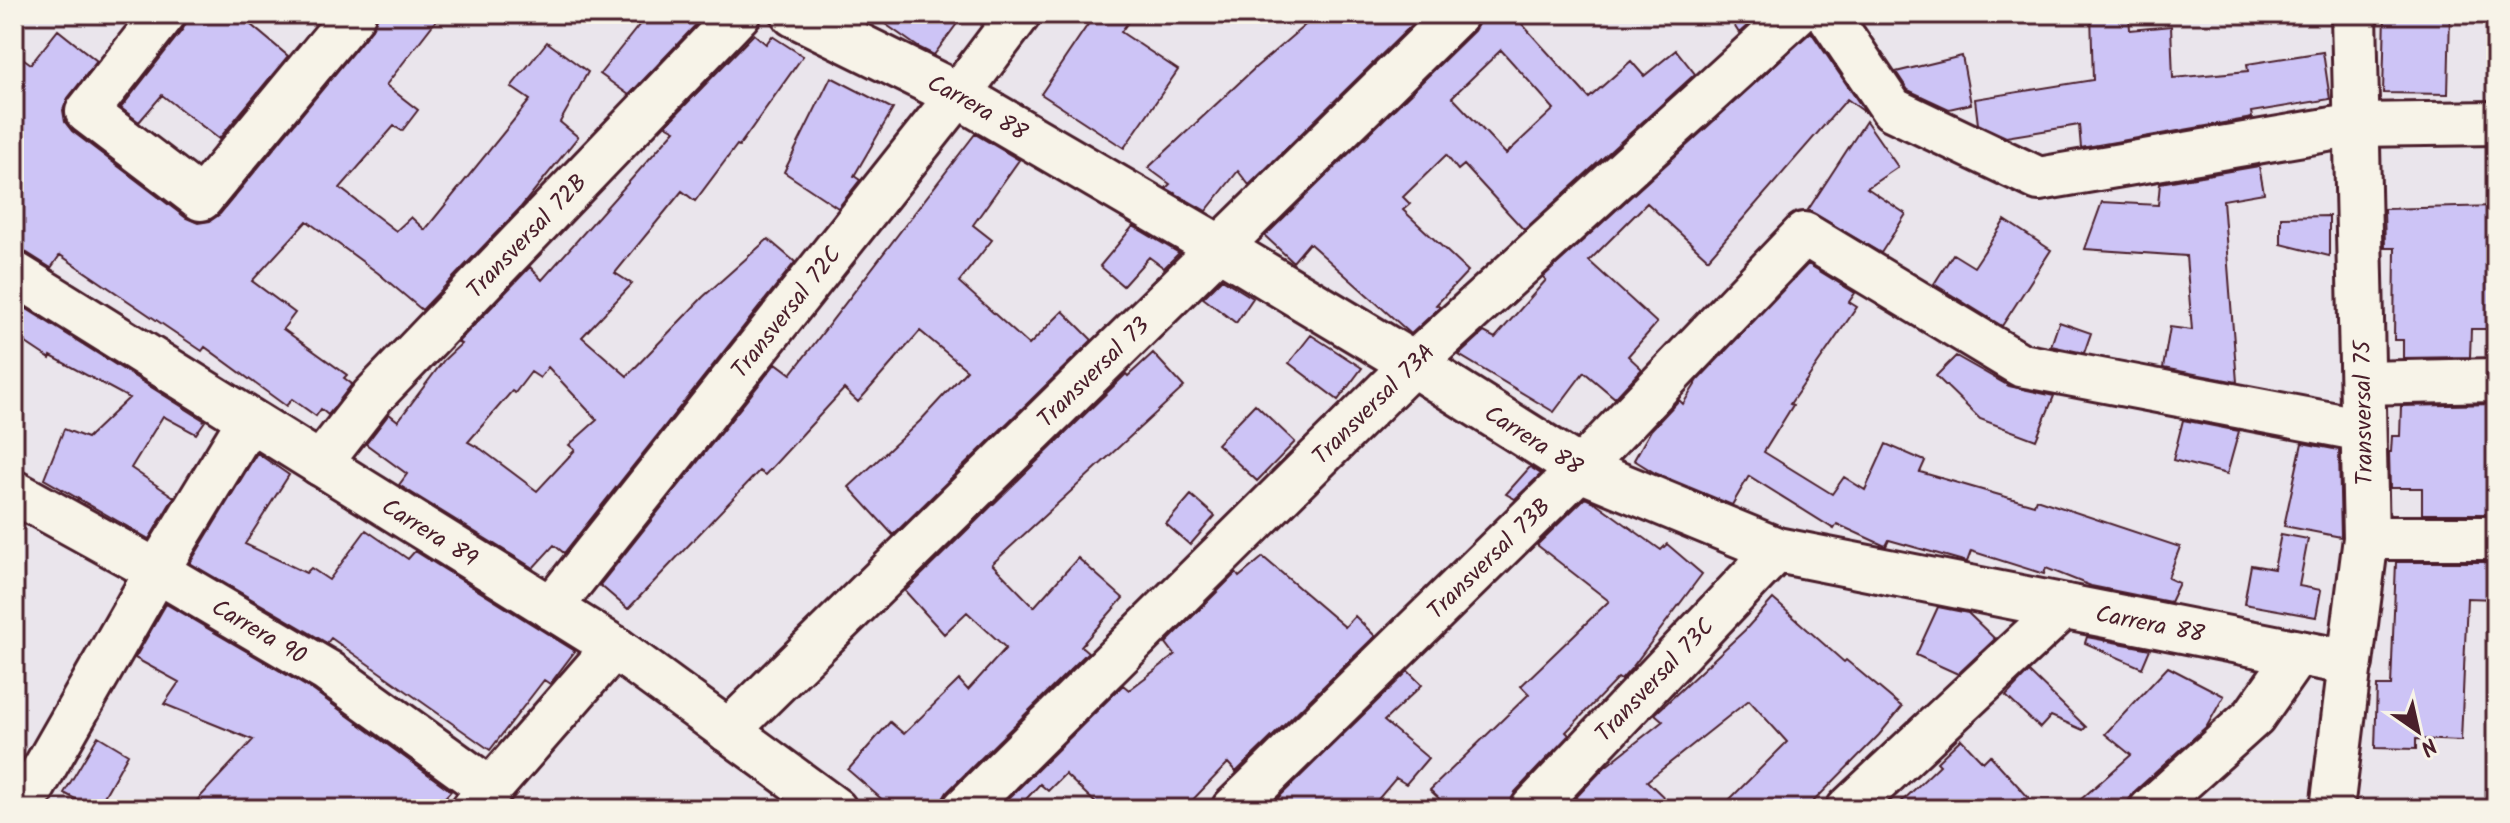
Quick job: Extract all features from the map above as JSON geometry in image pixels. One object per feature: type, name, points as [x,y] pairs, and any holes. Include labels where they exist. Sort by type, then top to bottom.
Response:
[{"type":"street","points":[[164,14],[87,112],[201,199],[354,14]]},
{"type":"street","name":"Transversal 72B","points":[[320,464],[373,396],[739,14]]},
{"type":"street","name":"Carrera 88","points":[[794,14],[958,95],[1413,364],[1580,469],[1777,550],[2350,663]]},
{"type":"street","name":"Transversal 72C","points":[[551,608],[1019,14]]},
{"type":"street","name":"Transversal 73","points":[[728,731],[1457,14]]},
{"type":"street","name":"Transversal 73A","points":[[964,809],[1413,364],[1796,14]]},
{"type":"street","points":[[1828,14],[1892,109],[2039,179],[2356,125],[2496,123]]},
{"type":"street","name":"Transversal 75","points":[[2332,809],[2366,538],[2354,14]]},
{"type":"street","name":"Transversal 73B","points":[[1233,809],[1580,469],[1804,234],[2021,365],[2363,430]]},
{"type":"street","name":"Carrera 89","points":[[14,273],[614,647],[835,809]]},
{"type":"street","points":[[2362,383],[2496,380]]},
{"type":"street","points":[[21,809],[157,571],[249,420]]},
{"type":"street","name":"Carrera 90","points":[[14,492],[157,571],[327,671],[482,799]]},
{"type":"street","points":[[2366,538],[2496,538]]},
{"type":"street","name":"Transversal 73C","points":[[1532,809],[1777,550]]},
{"type":"street","points":[[1848,809],[2065,606]]},
{"type":"street","points":[[482,799],[614,647]]},
{"type":"street","points":[[2151,809],[2254,716],[2298,653]]},
{"type":"building","points":[[190,14],[238,14],[288,56],[219,139],[162,95],[139,122],[121,108],[183,29]]},
{"type":"building","points":[[379,14],[441,14],[386,85],[418,110],[402,131],[394,126],[340,188],[396,231],[411,217],[425,230],[530,100],[511,87],[547,42],[588,72],[560,122],[578,137],[521,207],[422,310],[307,221],[252,281],[295,313],[283,329],[347,375],[344,378],[352,384],[328,415],[321,409],[316,416],[292,399],[286,406],[205,347],[202,351],[60,255],[51,268],[14,249],[14,52],[31,64],[58,30],[97,61],[68,98],[63,110],[65,122],[72,131],[186,218],[198,223],[210,221],[220,214],[372,29]]},
{"type":"building","points":[[648,14],[706,14],[629,95],[600,74]]},
{"type":"building","points":[[871,14],[964,14],[934,55]]},
{"type":"building","points":[[1095,14],[1134,14],[1121,32],[1178,70],[1124,148],[1041,94]]},
{"type":"building","points":[[1318,14],[1423,14],[1249,185],[1238,171],[1206,211],[1166,188],[1170,184],[1148,168]]},
{"type":"building","points":[[1480,14],[1513,14],[1589,98],[1631,61],[1644,76],[1676,50],[1695,74],[1524,230],[1464,165],[1458,170],[1446,155],[1403,197],[1410,204],[1403,210],[1468,271],[1436,305],[1440,307],[1411,334],[1309,243],[1293,262],[1265,236],[1474,31]],"holes":[[[1501,50],[1554,109],[1506,154],[1452,97]]]},
{"type":"building","points":[[1727,14],[1760,14],[1739,33]]},
{"type":"building","points":[[2091,14],[2129,14],[2130,30],[2171,26],[2173,78],[2248,71],[2247,64],[2323,52],[2330,99],[2251,112],[2252,118],[2081,148],[2079,125],[2006,137],[1978,124],[1975,99],[2093,80]]},
{"type":"building","points":[[2385,14],[2450,14],[2448,94],[2383,93]]},
{"type":"building","points":[[1811,32],[1866,113],[1847,99],[1708,259],[1647,203],[1589,261],[1657,323],[1628,356],[1642,369],[1615,398],[1584,372],[1554,412],[1459,355],[1484,332],[1495,338],[1546,280],[1543,277]]},
{"type":"building","points":[[754,34],[766,44],[772,36],[803,56],[739,146],[695,201],[682,191],[615,273],[632,284],[582,337],[627,376],[703,297],[768,239],[795,262],[564,553],[554,545],[533,568],[399,485],[407,474],[366,444],[389,414],[398,421],[444,360],[461,344],[458,342],[530,267],[542,280],[675,130],[666,125]],"holes":[[[548,367],[597,420],[569,445],[575,450],[537,491],[468,442],[531,372],[540,378]]]},
{"type":"building","points":[[1962,56],[1971,104],[1949,109],[1908,90],[1896,72]]},
{"type":"building","points":[[831,77],[893,109],[854,176],[860,180],[838,208],[784,172]]},
{"type":"building","points":[[1866,121],[1898,167],[1867,188],[1906,214],[1881,253],[1808,210]]},
{"type":"building","points":[[975,134],[1019,160],[973,225],[992,240],[959,282],[1029,345],[1063,311],[1092,340],[893,535],[849,487],[920,421],[967,370],[920,331],[858,402],[844,389],[765,475],[759,471],[628,609],[600,585],[776,363],[791,374]]},
{"type":"building","points":[[2259,166],[2264,193],[2223,200],[2237,382],[2163,368],[2170,327],[2192,330],[2186,256],[2085,249],[2102,202],[2158,205],[2160,183]]},
{"type":"building","points":[[2496,206],[2496,329],[2471,329],[2470,357],[2403,358],[2403,340],[2394,340],[2395,248],[2385,248],[2384,209]]},
{"type":"building","points":[[2329,216],[2329,256],[2281,244],[2281,217]]},
{"type":"building","points":[[2005,220],[2051,250],[2002,326],[1934,284],[1953,254],[1974,267]]},
{"type":"building","points":[[1133,226],[1179,253],[1164,268],[1149,257],[1123,286],[1100,266]]},
{"type":"building","points":[[1808,264],[1855,293],[1849,302],[1857,307],[1790,404],[1793,405],[1764,452],[1832,494],[1844,477],[1865,490],[1886,444],[1925,461],[1920,472],[2034,505],[2036,499],[2180,547],[2168,578],[2179,583],[2170,602],[2091,586],[2046,568],[2044,574],[1971,551],[1967,562],[1889,540],[1886,546],[1837,524],[1834,529],[1749,476],[1732,505],[1655,473],[1634,460],[1651,430],[1679,400],[1683,404],[1698,380]]},
{"type":"building","points":[[1222,279],[1253,298],[1236,323],[1203,298]]},
{"type":"building","points":[[14,301],[205,421],[196,434],[163,416],[131,468],[174,497],[149,539],[44,479],[64,429],[87,438],[129,398],[51,356],[50,359],[14,335]]},
{"type":"building","points":[[2059,322],[2091,333],[2084,353],[2051,346]]},
{"type":"building","points":[[1311,335],[1362,368],[1338,400],[1289,363]]},
{"type":"building","points":[[1153,353],[1184,387],[992,564],[1034,607],[1078,558],[1123,598],[1081,646],[1088,652],[947,792],[941,809],[893,809],[848,770],[890,722],[904,734],[959,680],[968,690],[1006,648],[967,612],[944,634],[905,591],[1126,374],[1128,376]]},
{"type":"building","points":[[1956,356],[2009,386],[2054,396],[2036,440],[1980,419],[1936,376]]},
{"type":"building","points":[[1255,404],[1295,442],[1257,481],[1217,444]]},
{"type":"building","points":[[2496,404],[2496,514],[2422,514],[2422,488],[2390,488],[2389,452],[2392,436],[2400,436],[2401,406]]},
{"type":"building","points":[[2183,420],[2239,431],[2227,474],[2173,460]]},
{"type":"building","points":[[2302,443],[2339,450],[2341,537],[2284,526]]},
{"type":"building","points":[[257,453],[289,475],[245,544],[306,573],[311,568],[329,580],[366,530],[408,559],[415,551],[575,651],[550,684],[544,680],[490,750],[331,638],[327,643],[190,563]]},
{"type":"building","points":[[1530,467],[1541,474],[1515,499],[1506,494]]},
{"type":"building","points":[[1191,495],[1215,516],[1190,545],[1166,524]]},
{"type":"building","points":[[1585,498],[1661,550],[1667,544],[1702,574],[1631,669],[1621,680],[1618,678],[1566,732],[1569,735],[1515,792],[1509,809],[1450,809],[1430,790],[1529,694],[1521,686],[1609,601],[1537,545]]},
{"type":"building","points":[[2281,534],[2308,539],[2299,586],[2321,590],[2316,617],[2244,604],[2251,565],[2274,569]]},
{"type":"building","points":[[1263,557],[1345,627],[1355,616],[1375,636],[1236,772],[1228,763],[1184,809],[1102,809],[1065,774],[1048,791],[1040,784],[1017,809],[998,809],[1123,685],[1129,690],[1175,655],[1166,643],[1236,573],[1239,577]]},
{"type":"building","points":[[2396,562],[2496,562],[2496,599],[2467,598],[2461,741],[2416,739],[2416,749],[2375,748],[2377,686],[2391,686]]},
{"type":"building","points":[[1773,599],[1844,662],[1846,660],[1902,707],[1879,735],[1806,809],[1720,809],[1787,742],[1749,700],[1647,781],[1676,809],[1565,809],[1605,767],[1663,721],[1655,714],[1745,630]]},
{"type":"building","points":[[166,604],[314,691],[451,791],[434,809],[189,809],[253,740],[164,704],[179,682],[135,658]]},
{"type":"building","points":[[1938,607],[1968,613],[1995,639],[1958,674],[1916,655]]},
{"type":"building","points":[[2087,637],[2150,649],[2142,668],[2085,643]]},
{"type":"building","points":[[2168,667],[2224,696],[2207,726],[2135,791],[2128,801],[2128,809],[2070,809],[2131,755],[2105,734]]},
{"type":"building","points":[[1408,671],[1422,685],[1384,721],[1428,758],[1406,784],[1396,778],[1370,809],[1269,807]]},
{"type":"building","points":[[2029,672],[2086,727],[2083,730],[2051,716],[2040,728],[2006,696]]},
{"type":"building","points":[[98,736],[128,754],[97,809],[94,809],[64,793]]},
{"type":"building","points":[[1961,739],[1983,762],[1990,755],[2039,809],[1894,809],[1940,765],[1937,762]]}]
